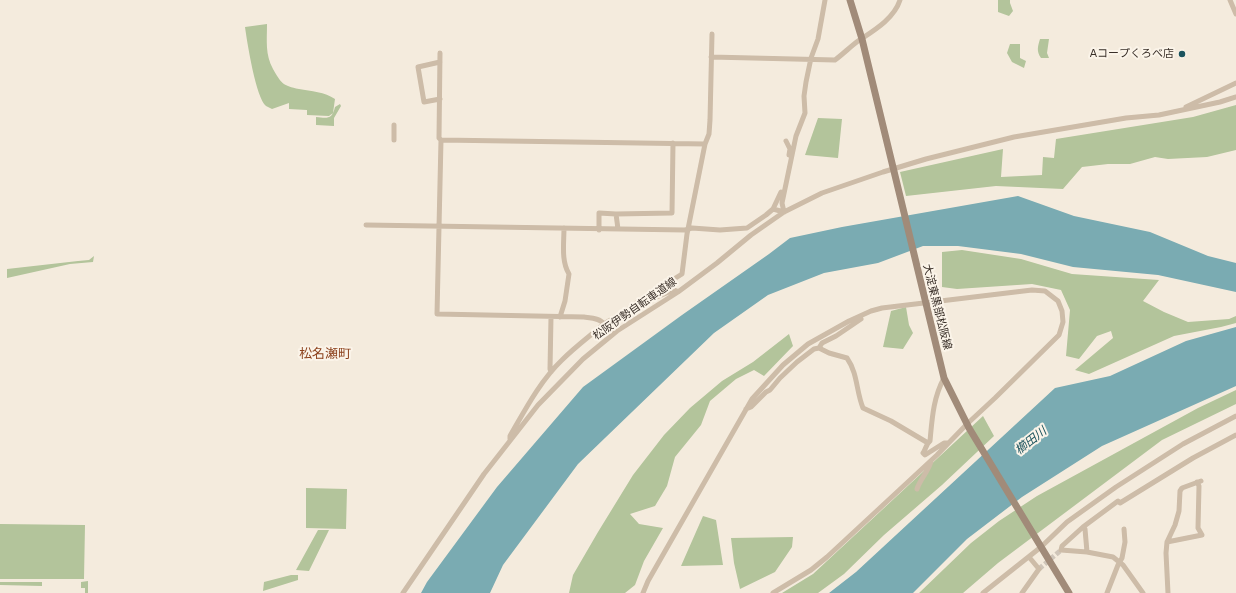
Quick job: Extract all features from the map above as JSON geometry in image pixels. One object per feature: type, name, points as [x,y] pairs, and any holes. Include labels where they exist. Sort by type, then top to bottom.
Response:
[{"type":"main road","name":"大淀東黒部松阪線","points":[[850,0],[862,39],[924,301],[944,378],[968,426],[1069,593]]},
{"type":"street","points":[[784,212],[782,203],[796,136],[805,113],[804,96],[806,82],[811,58],[818,39],[825,0]]},
{"type":"street","points":[[711,57],[811,58],[835,60],[885,22],[896,9],[900,0]]},
{"type":"street","points":[[1230,0],[1236,14]]},
{"type":"street","points":[[632,307],[634,304],[682,274],[688,229],[705,144],[709,134],[712,34]]},
{"type":"street","points":[[440,53],[439,138],[441,140],[437,314],[593,318],[604,324]]},
{"type":"street","points":[[440,62],[418,67],[424,102],[440,99]]},
{"type":"street","points":[[1178,111],[1236,83]]},
{"type":"street","points":[[1178,111],[1236,97]]},
{"type":"street","name":"松阪伊勢自転車道線","points":[[404,593],[484,474],[538,405],[583,359],[628,323],[678,292],[751,235],[784,212],[822,193],[893,170],[1014,137],[1126,118],[1159,115],[1178,111]]},
{"type":"street","points":[[394,124],[394,140]]},
{"type":"street","points":[[441,140],[705,144]]},
{"type":"street","points":[[786,141],[790,149],[790,162]]},
{"type":"street","points":[[599,230],[599,213],[672,213],[673,143]]},
{"type":"street","points":[[366,226],[564,228],[599,230],[685,230],[692,228],[720,230],[747,228],[766,215],[773,208],[781,195],[787,163],[790,162]]},
{"type":"street","points":[[773,208],[784,212]]},
{"type":"street","points":[[616,214],[618,229]]},
{"type":"street","points":[[560,317],[565,301],[569,274],[565,268],[564,261],[564,228]]},
{"type":"street","points":[[509,442],[510,436],[541,384],[562,360],[604,324],[632,307],[674,290],[678,292]]},
{"type":"street","points":[[644,593],[648,581],[752,399],[783,365],[808,344],[849,321],[882,308],[924,301],[1023,290],[1045,291],[1058,301],[1062,311],[1063,322],[1059,335],[968,426],[827,557],[811,570],[773,593]]},
{"type":"street","points":[[819,348],[822,343],[836,336],[865,314]]},
{"type":"street","points":[[550,317],[551,372]]},
{"type":"street","points":[[746,409],[751,407],[770,390],[797,362],[814,349],[819,348],[829,353],[847,358],[855,372],[860,402],[863,408],[891,421],[928,443]]},
{"type":"street","points":[[944,378],[940,385],[934,406],[930,441],[923,453],[925,455],[944,443],[947,444]]},
{"type":"street","points":[[983,593],[1029,557],[1067,522],[1136,473],[1183,444],[1236,416]]},
{"type":"street","points":[[1143,593],[1123,565],[1113,557],[1087,552],[1061,550],[1062,546],[1083,527],[1118,501],[1120,503],[1187,462],[1236,435]]},
{"type":"street","points":[[917,489],[918,483],[930,466],[931,460]]},
{"type":"street","points":[[1167,542],[1170,543],[1202,535],[1198,528],[1199,482],[1182,488],[1180,491],[1179,511],[1175,525],[1167,542],[1166,553],[1168,593]]},
{"type":"street","points":[[1083,527],[1085,529],[1087,552]]},
{"type":"street","points":[[1107,593],[1122,558],[1124,529]]},
{"type":"street","points":[[1022,593],[1038,569],[1029,557]]},
{"type":"green space","points":[[998,0],[1010,0],[1013,11],[1009,16],[998,12]]},
{"type":"green space","points":[[267,24],[267,47],[270,63],[278,78],[289,87],[322,93],[335,99],[333,113],[329,116],[307,115],[307,110],[289,109],[289,103],[272,109],[266,106],[262,101],[252,69],[245,27]]},
{"type":"green space","points":[[1040,39],[1049,39],[1047,53],[1049,58],[1041,58],[1038,53]]},
{"type":"green space","points":[[1010,44],[1020,44],[1020,58],[1026,61],[1024,68],[1012,62],[1007,53]]},
{"type":"green space","points":[[340,104],[341,106],[334,118],[334,126],[316,125],[316,117],[326,118],[331,116],[335,107]]},
{"type":"green space","points":[[1236,105],[1236,150],[1207,157],[1168,159],[1155,157],[1130,164],[1108,164],[1082,167],[1063,189],[996,186],[906,196],[900,172],[1003,149],[1001,177],[1042,175],[1043,157],[1054,158],[1056,139],[1193,117]]},
{"type":"green space","points":[[818,118],[842,119],[838,158],[805,155]]},
{"type":"green space","points":[[962,250],[1021,259],[1072,274],[1159,280],[1143,301],[1188,322],[1229,319],[1236,316],[1236,323],[1174,336],[1089,374],[1075,370],[1113,338],[1111,331],[1097,336],[1079,359],[1066,356],[1070,310],[1061,290],[1032,284],[957,289],[942,287],[942,252]]},
{"type":"green space","points":[[94,256],[93,262],[70,264],[7,278],[7,269],[89,260]]},
{"type":"green space","points":[[906,307],[909,325],[913,333],[903,349],[883,347],[891,311]]},
{"type":"green space","points":[[789,334],[793,346],[764,376],[754,370],[736,379],[710,401],[701,425],[675,457],[667,486],[655,506],[630,514],[639,524],[663,528],[644,561],[635,585],[625,593],[569,593],[573,575],[598,532],[633,475],[664,435],[690,408],[722,381],[753,362]]},
{"type":"green space","points":[[1236,390],[1236,404],[1162,440],[998,563],[963,593],[919,593],[971,543],[999,521],[1037,496],[1198,408]]},
{"type":"green space","points":[[983,416],[994,436],[942,485],[884,535],[844,574],[818,593],[782,593],[813,574]]},
{"type":"green space","points":[[306,488],[347,489],[346,529],[306,528]]},
{"type":"green space","points":[[703,516],[716,520],[723,565],[681,566]]},
{"type":"green space","points":[[0,524],[85,525],[84,579],[0,579]]},
{"type":"green space","points":[[318,530],[329,530],[309,571],[296,570]]},
{"type":"green space","points":[[793,537],[792,547],[775,572],[740,589],[734,563],[731,538]]},
{"type":"green space","points":[[291,575],[298,575],[298,580],[263,591],[264,582]]},
{"type":"green space","points":[[88,581],[88,593],[85,593],[85,588],[81,588],[81,582]]},
{"type":"green space","points":[[0,582],[42,582],[42,586],[0,585]]},
{"type":"water","points":[[1018,196],[1074,216],[1150,232],[1208,256],[1236,263],[1236,292],[1158,275],[1073,267],[1021,254],[958,246],[923,246],[878,263],[824,273],[768,295],[714,333],[578,464],[503,565],[490,593],[421,593],[427,582],[497,487],[583,387],[790,238],[842,227]]},
{"type":"water","name":"櫛田川","points":[[1236,327],[1236,386],[1102,446],[1022,497],[967,539],[913,593],[829,593],[856,572],[1055,388],[1110,376],[1186,341]]},
{"type":"tunnel","points":[[1039,569],[1061,550]]},
{"type":"place","name":"Aコープくろべ店","points":[[1182,54]]},
{"type":"district","name":"松名瀬町","points":[[325,354]]}]
